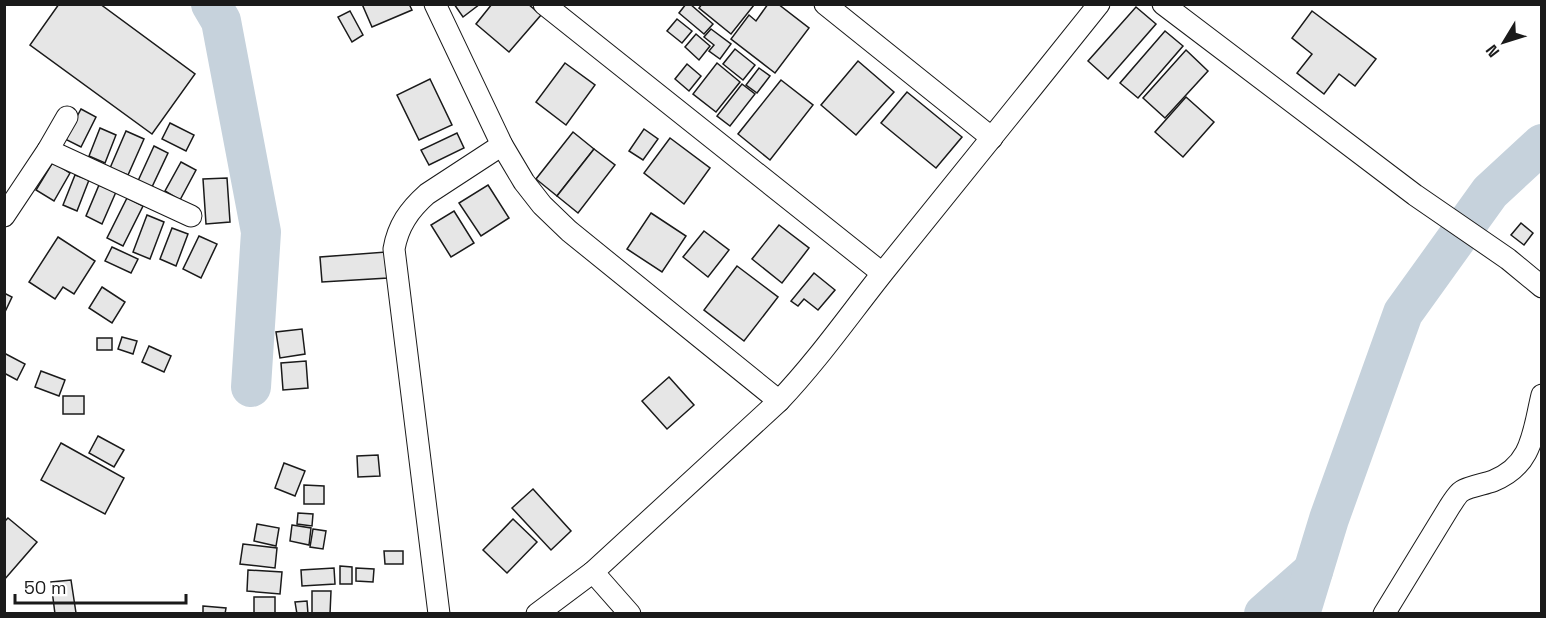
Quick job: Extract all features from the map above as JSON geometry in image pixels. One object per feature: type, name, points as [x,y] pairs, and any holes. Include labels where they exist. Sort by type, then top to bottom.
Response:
[{"type":"street","points":[[435,4],[502,145],[524,182],[542,205],[568,231],[779,401]]},
{"type":"street","points":[[544,4],[882,273]]},
{"type":"street","points":[[825,4],[992,138]]},
{"type":"street","points":[[537,614],[593,572],[779,401],[814,362],[882,273],[1099,4]]},
{"type":"street","points":[[1163,4],[1415,195],[1508,259],[1542,287]]},
{"type":"street","points":[[4,216],[67,117]]},
{"type":"street","points":[[439,614],[394,249],[396,237],[403,222],[417,203],[502,145]]},
{"type":"street","points":[[48,150],[191,216]]},
{"type":"street","points":[[1384,614],[1450,506],[1462,491],[1494,481],[1520,465],[1530,446],[1542,395]]},
{"type":"street","points":[[593,572],[630,614]]},
{"type":"building","points":[[59,4],[100,4],[195,74],[152,134],[30,45]]},
{"type":"building","points":[[362,4],[409,4],[412,10],[372,27]]},
{"type":"building","points":[[454,4],[480,4],[463,17]]},
{"type":"building","points":[[492,4],[528,4],[541,15],[509,52],[476,24]]},
{"type":"building","points":[[686,4],[690,4],[713,24],[704,34],[679,13]]},
{"type":"building","points":[[702,4],[754,5],[731,34],[699,8]]},
{"type":"building","points":[[768,4],[778,4],[809,28],[775,73],[731,39],[749,15],[756,21]]},
{"type":"building","points":[[1136,7],[1156,24],[1108,79],[1088,61]]},
{"type":"building","points":[[350,11],[363,35],[352,42],[338,17]]},
{"type":"building","points":[[1312,11],[1376,59],[1355,86],[1339,74],[1324,94],[1297,73],[1312,54],[1292,38]]},
{"type":"building","points":[[677,19],[692,31],[682,43],[667,31]]},
{"type":"building","points":[[711,29],[731,44],[720,59],[709,51],[714,45],[704,37]]},
{"type":"building","points":[[1165,31],[1183,46],[1138,98],[1120,83]]},
{"type":"building","points":[[696,34],[710,46],[699,60],[685,47]]},
{"type":"building","points":[[735,49],[755,65],[743,80],[723,64]]},
{"type":"building","points":[[1186,50],[1208,71],[1165,118],[1143,98]]},
{"type":"building","points":[[858,61],[894,92],[856,135],[821,105]]},
{"type":"building","points":[[565,63],[595,85],[566,125],[536,102]]},
{"type":"building","points":[[717,63],[740,82],[716,112],[693,94]]},
{"type":"building","points":[[687,64],[701,76],[689,91],[675,79]]},
{"type":"building","points":[[759,68],[770,76],[757,93],[746,85]]},
{"type":"building","points":[[430,79],[452,125],[419,140],[397,95]]},
{"type":"building","points":[[781,80],[813,105],[770,160],[738,134]]},
{"type":"building","points":[[742,84],[755,94],[730,126],[717,116]]},
{"type":"building","points":[[907,92],[962,137],[936,168],[881,123]]},
{"type":"building","points":[[1186,97],[1214,122],[1183,157],[1155,132]]},
{"type":"building","points":[[81,109],[96,117],[81,147],[65,139]]},
{"type":"building","points":[[170,123],[194,135],[186,151],[162,139]]},
{"type":"building","points":[[100,128],[116,135],[105,163],[89,156]]},
{"type":"building","points":[[644,129],[658,139],[643,160],[629,151]]},
{"type":"building","points":[[126,131],[144,139],[128,175],[110,168]]},
{"type":"building","points":[[573,132],[594,149],[557,196],[536,179]]},
{"type":"building","points":[[457,133],[464,148],[429,165],[421,150]]},
{"type":"building","points":[[670,138],[710,168],[684,204],[644,173]]},
{"type":"building","points":[[154,146],[168,153],[151,189],[137,183]]},
{"type":"building","points":[[594,149],[615,165],[578,213],[557,196]]},
{"type":"building","points":[[53,162],[70,173],[54,201],[36,190]]},
{"type":"building","points":[[181,162],[196,170],[180,200],[165,191]]},
{"type":"building","points":[[75,175],[89,180],[77,211],[63,205]]},
{"type":"building","points":[[227,178],[230,222],[206,224],[203,179]]},
{"type":"building","points":[[99,185],[116,192],[102,224],[86,216]]},
{"type":"building","points":[[488,185],[509,218],[481,236],[459,203]]},
{"type":"building","points":[[127,198],[143,206],[123,246],[107,238]]},
{"type":"building","points":[[454,211],[474,243],[451,257],[431,225]]},
{"type":"building","points":[[651,213],[686,236],[662,272],[627,249]]},
{"type":"building","points":[[147,215],[164,222],[150,259],[133,252]]},
{"type":"building","points":[[1521,223],[1533,233],[1524,245],[1511,235]]},
{"type":"building","points":[[779,225],[809,248],[782,283],[752,259]]},
{"type":"building","points":[[172,228],[188,234],[176,266],[160,259]]},
{"type":"building","points":[[704,231],[729,250],[708,277],[683,257]]},
{"type":"building","points":[[199,236],[217,244],[201,278],[183,269]]},
{"type":"building","points":[[58,237],[95,261],[74,294],[63,287],[55,299],[29,282]]},
{"type":"building","points":[[112,247],[138,259],[131,273],[105,261]]},
{"type":"building","points":[[386,252],[388,278],[322,282],[320,257]]},
{"type":"building","points":[[737,266],[778,297],[744,341],[704,310]]},
{"type":"building","points":[[814,273],[835,290],[818,310],[804,299],[798,306],[791,301]]},
{"type":"building","points":[[102,287],[125,302],[112,323],[89,308]]},
{"type":"building","points":[[4,293],[12,297],[4,314]]},
{"type":"building","points":[[302,329],[305,354],[280,358],[276,332]]},
{"type":"building","points":[[122,337],[137,341],[133,354],[118,349]]},
{"type":"building","points":[[97,338],[112,338],[112,350],[97,350]]},
{"type":"building","points":[[149,346],[171,356],[164,372],[142,362]]},
{"type":"building","points":[[4,353],[25,364],[17,380],[4,373]]},
{"type":"building","points":[[306,361],[308,388],[283,390],[281,363]]},
{"type":"building","points":[[41,371],[65,380],[59,396],[35,387]]},
{"type":"building","points":[[669,377],[694,405],[667,429],[642,401]]},
{"type":"building","points":[[63,396],[84,396],[84,414],[63,414]]},
{"type":"building","points":[[98,436],[124,450],[114,467],[89,453]]},
{"type":"building","points":[[61,443],[124,478],[105,514],[41,480]]},
{"type":"building","points":[[378,455],[380,476],[358,477],[357,456]]},
{"type":"building","points":[[284,463],[305,471],[295,496],[275,488]]},
{"type":"building","points":[[304,485],[324,486],[324,504],[304,504]]},
{"type":"building","points":[[533,489],[571,531],[551,550],[512,508]]},
{"type":"building","points":[[298,513],[313,514],[312,526],[297,524]]},
{"type":"building","points":[[8,518],[37,542],[4,580],[4,522]]},
{"type":"building","points":[[513,519],[537,542],[507,573],[483,550]]},
{"type":"building","points":[[257,524],[279,528],[276,546],[254,541]]},
{"type":"building","points":[[292,525],[311,528],[309,545],[290,541]]},
{"type":"building","points":[[313,529],[326,531],[323,549],[310,547]]},
{"type":"building","points":[[243,544],[277,548],[275,568],[240,564]]},
{"type":"building","points":[[384,551],[403,551],[403,564],[385,564]]},
{"type":"building","points":[[340,566],[352,567],[352,584],[340,584]]},
{"type":"building","points":[[334,568],[335,584],[302,586],[301,570]]},
{"type":"building","points":[[356,568],[374,569],[373,582],[356,581]]},
{"type":"building","points":[[248,570],[282,572],[280,594],[247,591]]},
{"type":"building","points":[[71,580],[76,613],[55,614],[51,582]]},
{"type":"building","points":[[312,591],[331,591],[330,614],[312,614]]},
{"type":"building","points":[[254,597],[275,597],[275,614],[254,614]]},
{"type":"building","points":[[307,601],[308,614],[297,614],[295,602]]},
{"type":"building","points":[[203,606],[226,608],[225,614],[203,614]]},
{"type":"waterway","points":[[211,4],[221,21],[261,232],[251,387]]},
{"type":"waterway","points":[[1300,614],[1329,519],[1403,313],[1490,192],[1542,144]]},
{"type":"waterway","points":[[1264,614],[1313,571]]}]
